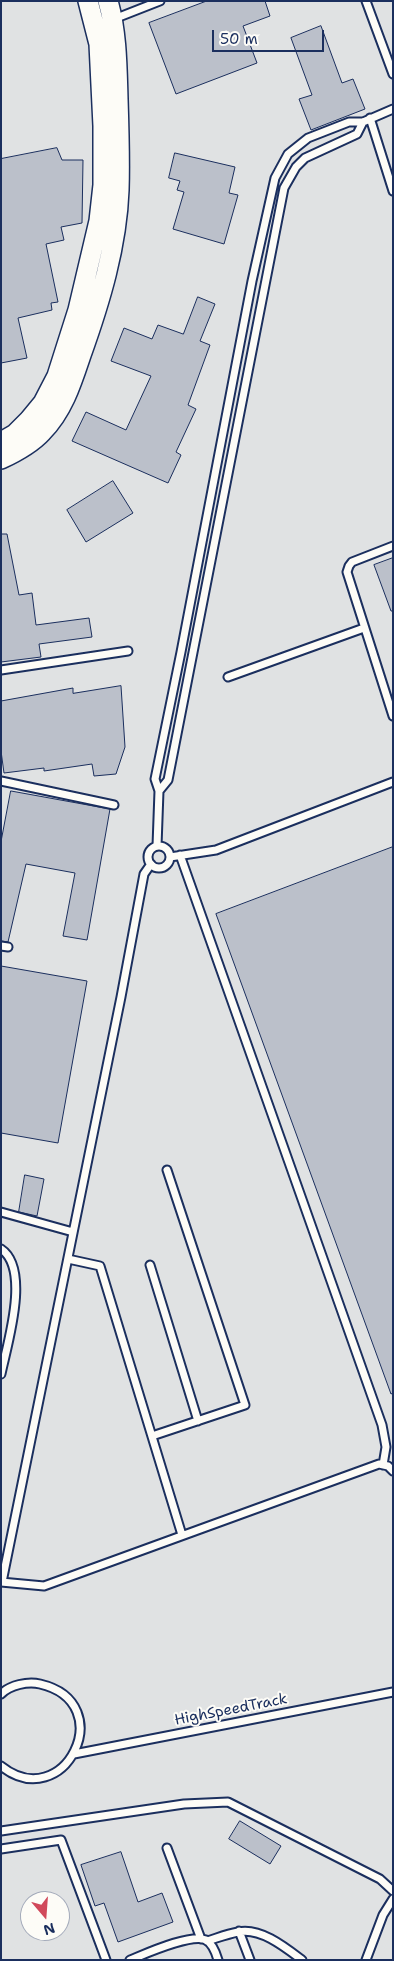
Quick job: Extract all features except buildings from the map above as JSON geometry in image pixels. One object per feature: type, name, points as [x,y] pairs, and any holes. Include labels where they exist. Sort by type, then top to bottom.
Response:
[{"type":"street","points":[[1,442],[15,434],[30,420],[43,403],[57,376],[78,310],[99,221],[103,185],[99,44],[88,1]]},
{"type":"street","points":[[1,459],[14,453],[42,432],[52,421],[67,394],[85,345],[108,270],[117,217],[119,190],[116,40],[108,1]]},
{"type":"lane","points":[[111,20],[160,1]]},
{"type":"lane","points":[[366,1],[393,74]]},
{"type":"lane","points":[[393,109],[363,122],[349,122],[308,138],[288,154],[275,178],[252,281],[155,779],[159,791],[157,846],[149,854],[151,864],[144,874],[68,1259],[1,1582],[44,1586],[379,1464],[388,1466],[393,1471]]},
{"type":"lane","points":[[370,118],[393,191]]},
{"type":"lane","points":[[159,791],[168,780],[284,188],[296,166],[305,158],[357,134],[363,122]]},
{"type":"lane","points":[[393,546],[352,562],[348,566],[347,572],[393,716]]},
{"type":"lane","points":[[228,677],[364,628]]},
{"type":"lane","points":[[1,670],[128,651]]},
{"type":"lane","points":[[1,781],[114,805]]},
{"type":"lane","points":[[170,857],[216,850],[393,782]]},
{"type":"lane","points":[[151,864],[157,867],[164,866],[169,862],[170,857],[167,849],[157,846]]},
{"type":"lane","points":[[180,855],[382,1425],[386,1447],[383,1465]]},
{"type":"lane","points":[[152,1436],[245,1404],[167,1170]]},
{"type":"lane","points":[[1,1212],[73,1232]]},
{"type":"lane","points":[[1,1249],[11,1260],[15,1275],[16,1297],[1,1374]]},
{"type":"lane","points":[[68,1259],[100,1266],[182,1535]]},
{"type":"lane","points":[[150,1265],[198,1421]]},
{"type":"lane","points":[[1,1694],[20,1684],[36,1683],[52,1686],[66,1696],[76,1709],[80,1725],[80,1740],[74,1754],[65,1766],[52,1774],[38,1778],[23,1777],[9,1772],[1,1766]]},
{"type":"lane","name":"HighSpeedTrack","points":[[74,1754],[393,1692]]},
{"type":"lane","points":[[1,1831],[184,1804],[228,1802],[380,1879],[393,1891]]},
{"type":"lane","points":[[1,1849],[61,1840],[106,1960]]},
{"type":"lane","points":[[166,1848],[204,1940],[212,1946],[218,1960]]},
{"type":"lane","points":[[366,1960],[383,1915],[393,1899]]},
{"type":"lane","points":[[239,1931],[250,1960]]},
{"type":"lane","points":[[130,1960],[192,1939],[204,1940],[239,1931],[252,1932],[268,1938],[302,1960]]},
{"type":"shaded area","points":[[1,1],[393,1],[393,1960],[1,1960]]}]
